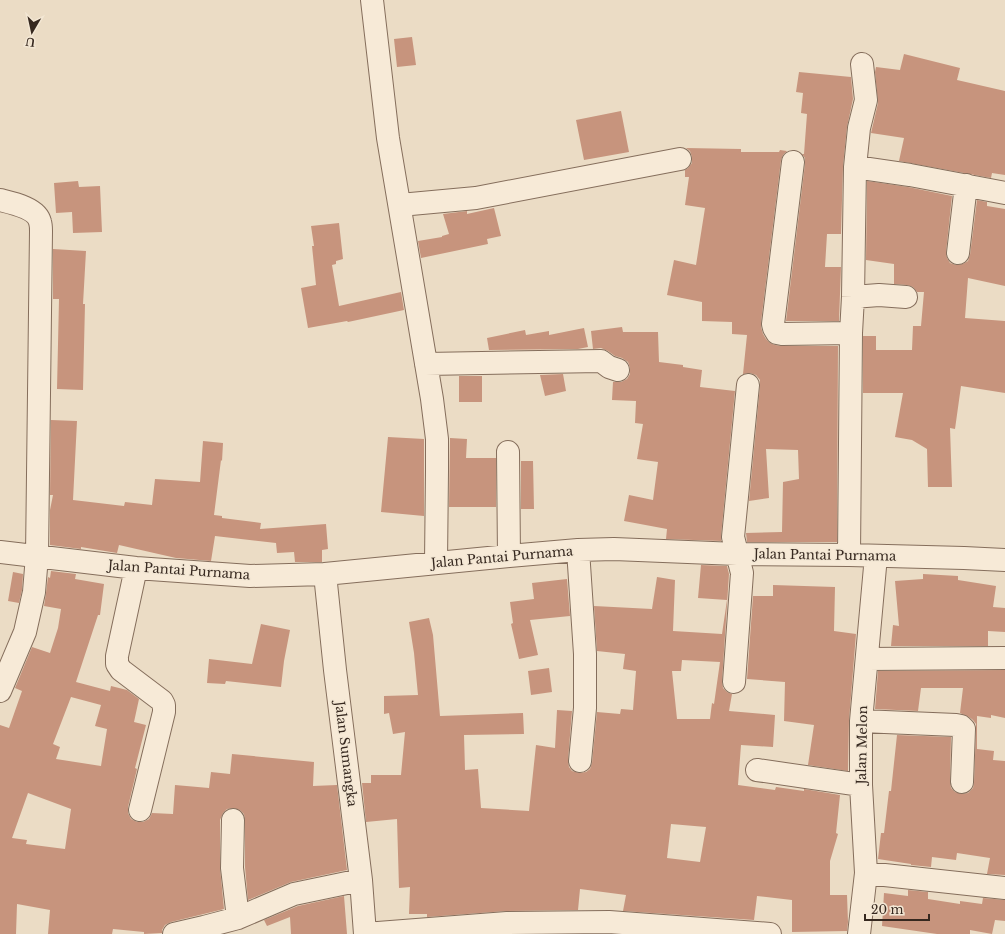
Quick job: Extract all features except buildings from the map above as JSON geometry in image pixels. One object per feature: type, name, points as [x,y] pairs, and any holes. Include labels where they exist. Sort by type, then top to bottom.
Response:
[{"type":"street","points":[[372,0],[388,138],[432,399],[437,439],[436,562]]},
{"type":"street","points":[[849,555],[851,333],[855,167],[859,128],[866,100],[862,64]]},
{"type":"street","points":[[400,205],[476,198],[680,159]]},
{"type":"street","points":[[793,162],[773,324],[774,328],[777,333],[782,334],[851,333]]},
{"type":"street","points":[[855,167],[910,175],[1005,193]]},
{"type":"street","points":[[958,253],[966,185]]},
{"type":"street","points":[[0,200],[28,209],[36,214],[40,221],[37,556],[34,592],[25,632],[0,691]]},
{"type":"street","points":[[853,297],[879,295],[906,297]]},
{"type":"street","points":[[426,364],[601,361],[608,367],[618,370]]},
{"type":"street","points":[[734,682],[742,572],[733,537],[748,385]]},
{"type":"street","points":[[508,452],[509,556]]},
{"type":"street","name":"Jalan Pantai Purnama","points":[[0,552],[136,568],[250,576],[325,574],[436,562],[578,550],[614,549],[737,554],[849,555],[1005,560]]},
{"type":"street","points":[[578,550],[585,654],[585,708],[580,761]]},
{"type":"street","name":"Jalan Melon","points":[[859,934],[866,873],[861,785],[861,721],[876,556]]},
{"type":"street","points":[[136,568],[116,660],[121,670],[164,705],[164,712],[140,810]]},
{"type":"street","name":"Jalan Sumangka","points":[[325,574],[335,670],[361,880],[365,934]]},
{"type":"street","points":[[867,658],[1005,658]]},
{"type":"street","points":[[861,721],[961,726],[964,728],[962,782]]},
{"type":"street","points":[[757,770],[861,785]]},
{"type":"street","points":[[233,820],[232,868],[238,918]]},
{"type":"street","points":[[866,873],[1005,888]]},
{"type":"street","points":[[174,934],[238,918],[294,894],[361,880]]},
{"type":"street","points":[[365,934],[507,923],[609,922],[770,934]]}]
